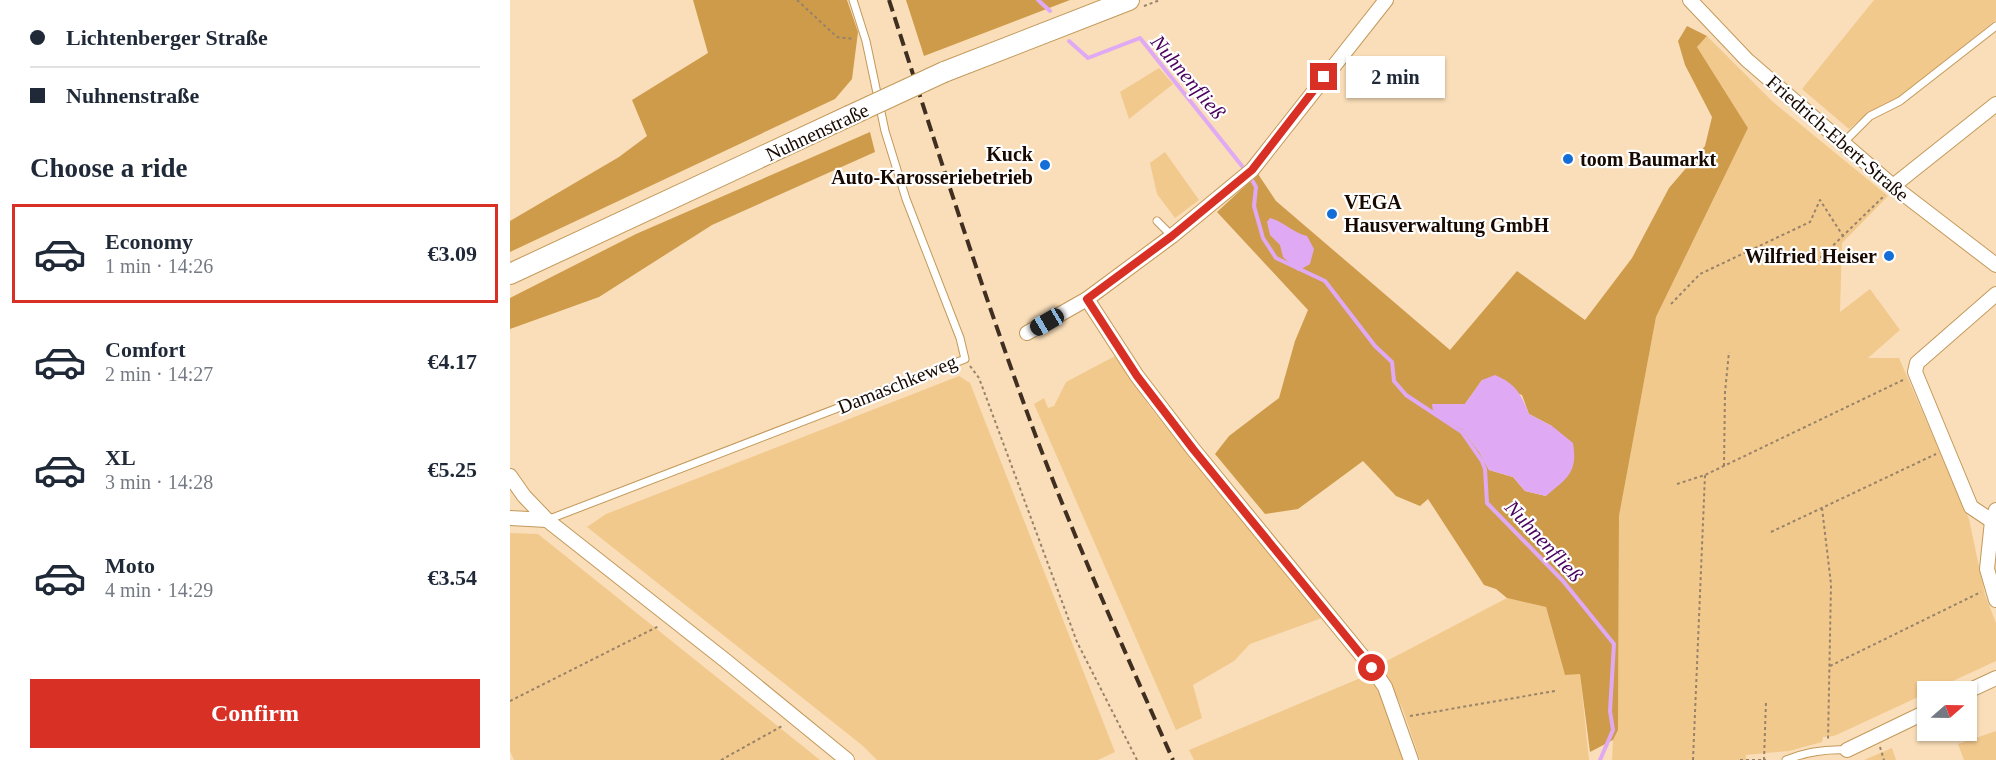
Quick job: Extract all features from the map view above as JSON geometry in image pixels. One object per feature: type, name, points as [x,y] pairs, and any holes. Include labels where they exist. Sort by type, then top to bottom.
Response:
[{"type":"main road","name":"Nuhnenstraße","points":[[510,274],[944,72],[1129,0]]},
{"type":"street","points":[[1027,333],[1087,299],[1172,236],[1252,170],[1386,0]]},
{"type":"street","name":"Friedrich-Ebert-Straße","points":[[1690,0],[1747,60],[1893,186],[1996,265]]},
{"type":"street","points":[[1893,186],[1996,104]]},
{"type":"street","points":[[1994,593],[1987,569],[1994,516],[1971,507],[1916,374],[1917,363],[1996,294]]},
{"type":"street","points":[[1087,299],[1137,376],[1193,449],[1372,668],[1385,687],[1398,718],[1411,760]]},
{"type":"street","points":[[510,476],[524,496],[547,520],[669,615],[847,760]]},
{"type":"street","name":"Damaschkeweg","points":[[510,518],[547,520]]},
{"type":"street","points":[[1977,687],[1996,678]]},
{"type":"street","points":[[1848,750],[1917,716]]},
{"type":"lane","name":"Damaschkeweg","points":[[547,520],[965,359],[960,338],[906,199],[885,131],[866,41],[854,0]]},
{"type":"lane","points":[[1843,143],[1870,116],[1900,101],[1996,26]]},
{"type":"lane","points":[[1157,221],[1172,236]]},
{"type":"lane","points":[[1785,760],[1805,752],[1828,749],[1848,750]]},
{"type":"path","points":[[796,0],[837,37],[866,41]]},
{"type":"path","points":[[1816,262],[1893,186]]},
{"type":"path","points":[[1671,304],[1700,274],[1810,222],[1820,200],[1843,236]]},
{"type":"path","points":[[1724,466],[1725,392],[1729,352]]},
{"type":"path","points":[[965,359],[979,378],[1077,642],[1137,760]]},
{"type":"path","points":[[1677,484],[1705,475],[1916,374]]},
{"type":"path","points":[[1771,532],[1947,448]]},
{"type":"path","points":[[1693,760],[1705,475]]},
{"type":"path","points":[[1822,508],[1832,584],[1828,749]]},
{"type":"path","points":[[1830,666],[1994,593]]},
{"type":"path","points":[[510,701],[658,627],[669,615]]},
{"type":"path","points":[[1398,718],[1555,691]]},
{"type":"path","points":[[1740,760],[1765,760],[1766,701]]},
{"type":"path","points":[[721,760],[797,718]]},
{"type":"shaded area","points":[[693,0],[847,0],[858,32],[852,79],[835,99],[510,252],[510,221],[619,157],[647,136],[632,100],[708,53]]},
{"type":"shaded area","points":[[906,0],[1070,0],[924,56]]},
{"type":"shaded area","points":[[1874,0],[1996,0],[1996,20],[1897,99],[1869,112],[1849,129],[1802,89]]},
{"type":"shaded area","points":[[1687,26],[1707,36],[1697,47],[1748,128],[1656,317],[1619,516],[1618,730],[1613,740],[1590,752],[1580,674],[1565,675],[1546,607],[1507,598],[1496,589],[1484,585],[1428,499],[1420,506],[1396,496],[1363,461],[1298,509],[1265,514],[1215,454],[1229,436],[1279,398],[1295,341],[1308,310],[1217,212],[1258,174],[1276,201],[1450,350],[1517,271],[1585,320],[1632,258],[1669,188],[1705,146],[1712,117],[1685,65],[1678,41]],"holes":[[[1482,380],[1522,395],[1529,414],[1552,426],[1546,496],[1525,491],[1513,477],[1489,470],[1463,430],[1465,404]]]},
{"type":"shaded area","points":[[1707,36],[1773,102],[1888,196],[1842,243],[1840,312],[1870,289],[1900,330],[1868,358],[1899,358],[1969,519],[1985,595],[1996,623],[1996,661],[1953,681],[1917,681],[1917,698],[1834,736],[1823,737],[1822,742],[1789,751],[1746,755],[1746,760],[1612,760],[1613,740],[1618,730],[1619,516],[1656,317],[1748,128],[1697,47]]},
{"type":"shaded area","points":[[1159,68],[1173,84],[1129,119],[1120,92]]},
{"type":"shaded area","points":[[870,132],[875,152],[712,225],[599,297],[510,329],[510,298],[636,234]]},
{"type":"shaded area","points":[[1165,152],[1199,200],[1175,218],[1157,194],[1150,163]]},
{"type":"shaded area","points":[[1270,218],[1307,236],[1314,249],[1310,264],[1298,271],[1283,257],[1280,245],[1270,235],[1267,222]]},
{"type":"shaded area","points":[[1115,356],[1150,407],[1322,618],[1250,644],[1234,661],[1193,685],[1202,718],[1176,730],[1034,404],[1044,398],[1048,408],[1054,406],[1066,382]]},
{"type":"shaded area","points":[[1495,375],[1517,390],[1529,414],[1552,426],[1573,443],[1574,461],[1569,474],[1546,496],[1525,491],[1513,477],[1489,470],[1463,430],[1433,412],[1432,404],[1465,404],[1482,380]]},
{"type":"shaded area","points":[[959,376],[970,383],[1115,752],[1098,760],[877,760],[863,746],[587,527],[606,514]]},
{"type":"shaded area","points":[[510,533],[538,534],[820,760],[514,760],[510,751]]},
{"type":"shaded area","points":[[1507,598],[1546,607],[1565,675],[1580,673],[1589,760],[1420,760],[1403,710],[1381,664]]},
{"type":"shaded area","points":[[1370,674],[1391,720],[1404,760],[1194,760],[1189,750]]},
{"type":"shaded area","points":[[1996,731],[1996,760],[1964,760],[1958,744],[1977,741],[1977,738]]},
{"type":"shaded area","points":[[1892,748],[1896,760],[1864,760]]},
{"type":"waterway","name":"Nuhnenfließ","points":[[1038,0],[1050,11]]},
{"type":"waterway","name":"Nuhnenfließ","points":[[1069,41],[1088,58],[1140,38],[1242,166]]},
{"type":"waterway","name":"Nuhnenfließ","points":[[1252,180],[1256,187],[1254,206],[1263,238],[1276,258],[1325,281],[1375,346],[1392,362],[1394,381],[1406,395],[1462,432],[1485,469],[1487,503],[1563,581],[1614,644],[1610,711],[1613,730],[1600,760]]},
{"type":"railway","points":[[889,0],[978,272],[1035,434],[1084,557],[1173,760]]},
{"type":"place","name":"toom Baumarkt","points":[[1568,159]]},
{"type":"place","name":"Kuck Auto-Karosseriebetrieb","points":[[1045,165]]},
{"type":"place","name":"VEGA Hausverwaltung GmbH","points":[[1332,214]]},
{"type":"place","name":"Wilfried Heiser","points":[[1889,256]]},
{"type":"route","points":[[1324,77],[1252,170],[1172,236],[1087,299],[1137,376],[1193,449],[1372,668]]}]
